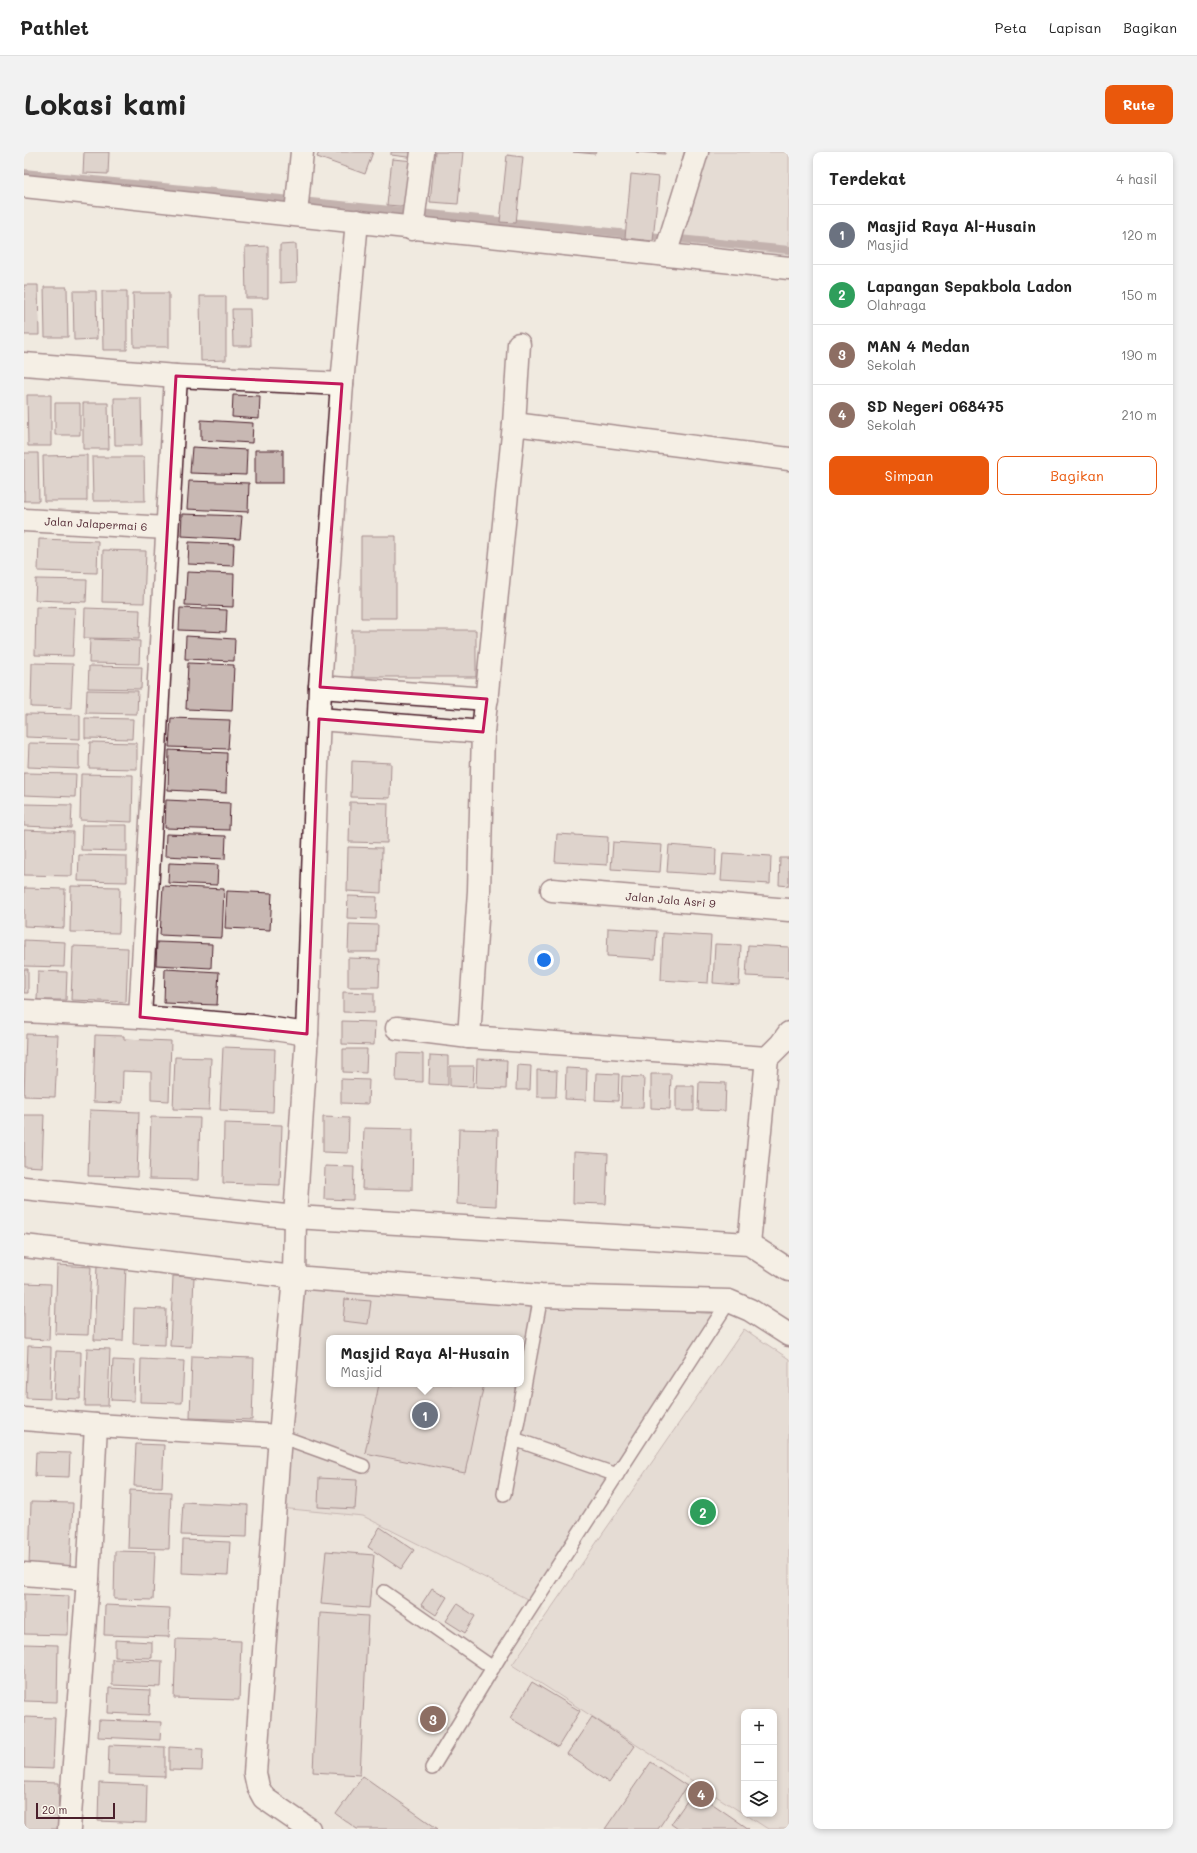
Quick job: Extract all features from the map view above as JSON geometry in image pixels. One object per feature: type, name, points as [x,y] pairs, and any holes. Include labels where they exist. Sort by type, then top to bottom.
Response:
[{"type":"street","points":[[296,213],[302,152]]},
{"type":"street","points":[[413,226],[422,152]]},
{"type":"street","points":[[666,252],[697,152]]},
{"type":"street","points":[[24,186],[666,252],[789,268]]},
{"type":"street","points":[[309,1829],[264,1798],[258,1787],[255,1773],[280,1436],[294,1277],[295,1218],[307,1034],[320,687],[342,384],[357,221]]},
{"type":"street","points":[[469,1037],[479,891],[484,732],[514,424],[519,344]]},
{"type":"street","points":[[24,364],[176,376],[342,384]]},
{"type":"street","points":[[140,1017],[176,376]]},
{"type":"street","points":[[514,424],[789,459]]},
{"type":"street","name":"Jalan Jalapermai 6","points":[[24,520],[167,528]]},
{"type":"street","points":[[320,687],[487,699]]},
{"type":"street","points":[[319,719],[484,732]]},
{"type":"street","name":"Jalan Jala Asri 9","points":[[552,890],[789,910]]},
{"type":"street","points":[[24,1011],[140,1017],[254,1026],[307,1034]]},
{"type":"street","points":[[397,1028],[469,1037],[782,1046],[749,1244]]},
{"type":"street","points":[[24,1188],[295,1218],[749,1244],[789,1270]]},
{"type":"street","points":[[24,1246],[294,1277],[541,1296],[729,1301],[750,1310],[789,1335]]},
{"type":"street","points":[[24,1419],[96,1425],[280,1436]]},
{"type":"street","points":[[69,1829],[88,1579],[96,1425]]},
{"type":"street","points":[[24,1574],[88,1579]]},
{"type":"lane","points":[[524,1386],[541,1296]]},
{"type":"lane","points":[[432,1768],[493,1668],[729,1301]]},
{"type":"lane","points":[[504,1494],[524,1387]]},
{"type":"lane","points":[[280,1436],[363,1466]]},
{"type":"lane","points":[[514,1439],[617,1475]]},
{"type":"lane","points":[[384,1592],[493,1668]]},
{"type":"highlighted area","points":[[176,376],[342,384],[320,687],[487,699],[483,732],[319,719],[307,1034],[140,1017]]},
{"type":"shaded area","points":[[684,152],[789,152],[789,259],[659,244]]},
{"type":"shaded area","points":[[303,1284],[715,1314],[529,1600],[363,1516],[280,1508]]},
{"type":"shaded area","points":[[744,1329],[789,1359],[789,1829],[768,1829],[750,1817],[777,1817],[777,1709],[741,1709],[741,1812],[512,1665]]},
{"type":"shaded area","points":[[280,1508],[363,1516],[545,1609],[512,1666],[741,1811],[741,1817],[751,1817],[770,1829],[317,1829],[274,1799],[263,1772]]},
{"type":"building","points":[[84,152],[109,152],[108,174],[83,173]]},
{"type":"building","points":[[319,152],[373,152],[365,174],[317,157]]},
{"type":"building","points":[[391,152],[416,152],[415,158],[391,155]]},
{"type":"building","points":[[435,152],[463,152],[458,204],[430,202]]},
{"type":"building","points":[[573,152],[596,152],[595,154]]},
{"type":"building","points":[[636,152],[665,152],[665,154]]},
{"type":"building","points":[[507,155],[523,157],[516,223],[500,222]]},
{"type":"building","points":[[392,159],[415,161],[410,207],[387,205]]},
{"type":"building","points":[[631,174],[659,177],[653,241],[625,238]]},
{"type":"building","points":[[296,244],[297,282],[280,283],[280,245]]},
{"type":"building","points":[[268,246],[268,298],[246,298],[245,247]]},
{"type":"building","points":[[24,285],[38,285],[39,335],[24,335]]},
{"type":"building","points":[[44,287],[67,287],[68,337],[45,337]]},
{"type":"building","points":[[73,291],[96,291],[97,339],[74,340]]},
{"type":"building","points":[[102,291],[127,291],[127,350],[103,350]]},
{"type":"building","points":[[133,293],[169,293],[169,347],[134,347]]},
{"type":"building","points":[[200,296],[226,296],[226,360],[201,361]]},
{"type":"building","points":[[232,309],[250,309],[251,346],[233,346]]},
{"type":"building","points":[[27,395],[51,395],[51,446],[28,446]]},
{"type":"building","points":[[233,395],[260,396],[259,419],[232,417]]},
{"type":"building","points":[[114,398],[141,398],[142,445],[115,445]]},
{"type":"building","points":[[55,403],[80,403],[80,435],[55,435]]},
{"type":"building","points":[[83,403],[108,403],[109,449],[83,449]]},
{"type":"building","points":[[201,420],[253,423],[252,443],[201,440]]},
{"type":"building","points":[[192,447],[247,450],[246,475],[190,473]]},
{"type":"building","points":[[255,450],[283,450],[283,483],[255,483]]},
{"type":"building","points":[[24,453],[38,453],[39,501],[24,501]]},
{"type":"building","points":[[87,455],[87,501],[44,501],[43,456]]},
{"type":"building","points":[[92,457],[144,457],[145,501],[93,501]]},
{"type":"building","points":[[189,481],[249,483],[248,512],[187,509]]},
{"type":"building","points":[[182,514],[242,516],[240,539],[181,536]]},
{"type":"building","points":[[361,536],[396,536],[396,618],[361,618]]},
{"type":"building","points":[[39,539],[98,541],[97,573],[38,571]]},
{"type":"building","points":[[189,542],[234,544],[233,566],[188,564]]},
{"type":"building","points":[[103,550],[146,551],[144,603],[102,602]]},
{"type":"building","points":[[187,572],[234,574],[233,607],[185,605]]},
{"type":"building","points":[[36,579],[87,580],[86,602],[35,600]]},
{"type":"building","points":[[36,607],[75,608],[73,656],[35,655]]},
{"type":"building","points":[[85,608],[140,610],[139,639],[84,638]]},
{"type":"building","points":[[180,608],[227,610],[226,632],[179,630]]},
{"type":"building","points":[[352,630],[476,630],[476,677],[352,677]]},
{"type":"building","points":[[186,636],[235,639],[234,661],[185,659]]},
{"type":"building","points":[[90,639],[140,641],[139,664],[89,663]]},
{"type":"building","points":[[32,663],[73,664],[71,708],[31,707]]},
{"type":"building","points":[[188,663],[234,665],[232,711],[186,709]]},
{"type":"building","points":[[89,666],[142,667],[141,689],[88,688]]},
{"type":"building","points":[[87,690],[138,691],[137,714],[86,713]]},
{"type":"building","points":[[26,714],[80,715],[80,739],[26,737]]},
{"type":"building","points":[[85,718],[133,719],[132,739],[85,738]]},
{"type":"building","points":[[171,718],[230,720],[228,749],[169,747]]},
{"type":"building","points":[[90,742],[137,743],[137,769],[89,768]]},
{"type":"building","points":[[29,743],[79,744],[79,769],[28,767]]},
{"type":"building","points":[[169,750],[227,753],[226,793],[168,790]]},
{"type":"building","points":[[352,761],[391,763],[390,798],[351,797]]},
{"type":"building","points":[[24,773],[76,774],[75,797],[24,795]]},
{"type":"building","points":[[81,774],[133,775],[132,822],[80,820]]},
{"type":"building","points":[[166,800],[230,803],[229,830],[165,828]]},
{"type":"building","points":[[350,802],[388,803],[387,843],[349,842]]},
{"type":"building","points":[[24,804],[72,805],[71,828],[24,826]]},
{"type":"building","points":[[82,825],[127,825],[127,851],[81,850]]},
{"type":"building","points":[[24,830],[73,832],[72,876],[24,875]]},
{"type":"building","points":[[166,834],[226,836],[225,859],[165,856]]},
{"type":"building","points":[[557,834],[608,837],[607,865],[555,862]]},
{"type":"building","points":[[613,842],[662,845],[660,872],[611,869]]},
{"type":"building","points":[[669,845],[716,849],[715,875],[667,872]]},
{"type":"building","points":[[348,847],[382,848],[381,893],[347,891]]},
{"type":"building","points":[[723,853],[771,856],[770,884],[721,881]]},
{"type":"building","points":[[79,855],[127,856],[127,882],[78,881]]},
{"type":"building","points":[[780,858],[789,858],[789,886],[779,885]]},
{"type":"building","points":[[169,863],[218,865],[217,885],[168,883]]},
{"type":"building","points":[[71,886],[120,887],[119,933],[70,932]]},
{"type":"building","points":[[163,886],[224,889],[222,938],[160,935]]},
{"type":"building","points":[[24,888],[65,889],[64,928],[24,926]]},
{"type":"building","points":[[227,891],[272,893],[270,930],[225,928]]},
{"type":"building","points":[[348,896],[377,897],[376,919],[347,918]]},
{"type":"building","points":[[349,924],[378,925],[377,952],[348,952]]},
{"type":"building","points":[[608,928],[657,931],[655,959],[607,956]]},
{"type":"building","points":[[663,933],[711,936],[708,983],[661,980]]},
{"type":"building","points":[[24,940],[65,942],[64,967],[24,966]]},
{"type":"building","points":[[157,942],[212,944],[211,968],[156,965]]},
{"type":"building","points":[[715,944],[741,945],[739,985],[713,983]]},
{"type":"building","points":[[748,945],[789,947],[789,978],[746,976]]},
{"type":"building","points":[[73,946],[128,948],[126,1002],[71,1000]]},
{"type":"building","points":[[348,958],[380,959],[379,987],[348,987]]},
{"type":"building","points":[[24,969],[28,969],[28,993],[24,993]]},
{"type":"building","points":[[165,969],[219,972],[217,1005],[164,1003]]},
{"type":"building","points":[[38,971],[67,972],[66,1000],[37,1000]]},
{"type":"building","points":[[343,992],[374,993],[374,1013],[343,1012]]},
{"type":"building","points":[[342,1021],[375,1022],[374,1045],[342,1044]]},
{"type":"building","points":[[26,1034],[58,1035],[55,1097],[24,1096]]},
{"type":"building","points":[[95,1035],[124,1036],[124,1039],[171,1041],[169,1101],[151,1100],[151,1072],[123,1071],[122,1103],[93,1102]]},
{"type":"building","points":[[223,1047],[275,1049],[273,1112],[220,1110]]},
{"type":"building","points":[[343,1049],[367,1049],[366,1073],[343,1072]]},
{"type":"building","points":[[397,1053],[423,1054],[423,1082],[396,1081]]},
{"type":"building","points":[[430,1055],[448,1056],[448,1085],[429,1084]]},
{"type":"building","points":[[175,1057],[211,1058],[209,1110],[173,1109]]},
{"type":"building","points":[[477,1059],[507,1060],[506,1089],[476,1088]]},
{"type":"building","points":[[517,1065],[531,1066],[530,1090],[516,1090]]},
{"type":"building","points":[[450,1066],[474,1066],[473,1087],[450,1086]]},
{"type":"building","points":[[566,1068],[587,1069],[586,1100],[565,1099]]},
{"type":"building","points":[[537,1070],[557,1071],[556,1097],[537,1097]]},
{"type":"building","points":[[596,1073],[619,1074],[618,1101],[595,1100]]},
{"type":"building","points":[[651,1074],[671,1074],[670,1109],[651,1108]]},
{"type":"building","points":[[622,1076],[644,1077],[643,1108],[621,1108]]},
{"type":"building","points":[[341,1079],[369,1080],[368,1104],[341,1103]]},
{"type":"building","points":[[699,1082],[726,1083],[725,1111],[698,1110]]},
{"type":"building","points":[[676,1086],[694,1086],[694,1111],[676,1111]]},
{"type":"building","points":[[90,1110],[139,1112],[137,1177],[88,1176]]},
{"type":"building","points":[[24,1115],[44,1115],[42,1167],[24,1166]]},
{"type":"building","points":[[151,1117],[200,1118],[198,1180],[149,1179]]},
{"type":"building","points":[[323,1117],[349,1118],[348,1153],[323,1152]]},
{"type":"building","points":[[224,1123],[282,1125],[280,1185],[223,1183]]},
{"type":"building","points":[[364,1128],[413,1129],[412,1190],[362,1189]]},
{"type":"building","points":[[459,1129],[498,1130],[496,1206],[457,1204]]},
{"type":"building","points":[[574,1152],[608,1154],[606,1204],[573,1203]]},
{"type":"building","points":[[325,1166],[354,1167],[353,1200],[324,1199]]},
{"type":"building","points":[[57,1265],[91,1267],[88,1335],[55,1334]]},
{"type":"building","points":[[97,1265],[126,1266],[123,1341],[94,1340]]},
{"type":"building","points":[[173,1276],[194,1277],[191,1347],[170,1346]]},
{"type":"building","points":[[24,1283],[51,1284],[49,1340],[24,1339]]},
{"type":"building","points":[[345,1299],[371,1301],[368,1324],[343,1321]]},
{"type":"building","points":[[134,1308],[166,1309],[165,1345],[133,1344]]},
{"type":"building","points":[[28,1346],[51,1347],[50,1399],[26,1398]]},
{"type":"building","points":[[87,1348],[110,1349],[108,1406],[85,1406]]},
{"type":"building","points":[[56,1351],[81,1352],[80,1399],[54,1398]]},
{"type":"building","points":[[192,1356],[254,1358],[252,1420],[190,1418]]},
{"type":"building","points":[[141,1359],[184,1361],[182,1403],[140,1402]]},
{"type":"building","points":[[113,1360],[135,1361],[134,1401],[111,1400]]},
{"type":"building","points":[[378,1387],[483,1387],[465,1473],[365,1453]]},
{"type":"building","points":[[136,1444],[164,1445],[162,1487],[134,1486]]},
{"type":"building","points":[[36,1452],[70,1453],[69,1477],[35,1476]]},
{"type":"building","points":[[319,1478],[357,1480],[355,1509],[318,1507]]},
{"type":"building","points":[[130,1490],[171,1492],[169,1549],[128,1548]]},
{"type":"building","points":[[31,1502],[73,1503],[70,1567],[29,1565]]},
{"type":"building","points":[[183,1502],[248,1505],[247,1537],[181,1535]]},
{"type":"building","points":[[380,1527],[414,1550],[401,1569],[368,1547]]},
{"type":"building","points":[[183,1540],[230,1542],[228,1575],[182,1573]]},
{"type":"building","points":[[115,1551],[155,1552],[153,1600],[114,1599]]},
{"type":"building","points":[[326,1551],[374,1555],[369,1608],[321,1604]]},
{"type":"building","points":[[432,1588],[447,1597],[436,1615],[421,1605]]},
{"type":"building","points":[[24,1594],[69,1596],[68,1635],[24,1634]]},
{"type":"building","points":[[457,1604],[475,1616],[465,1633],[446,1621]]},
{"type":"building","points":[[105,1605],[170,1608],[169,1637],[104,1635]]},
{"type":"building","points":[[320,1613],[368,1616],[360,1775],[313,1772]]},
{"type":"building","points":[[176,1639],[241,1641],[239,1700],[174,1698]]},
{"type":"building","points":[[115,1640],[152,1642],[152,1658],[115,1657]]},
{"type":"building","points":[[24,1644],[58,1645],[57,1702],[24,1701]]},
{"type":"building","points":[[112,1659],[162,1661],[161,1687],[112,1685]]},
{"type":"building","points":[[532,1682],[580,1711],[558,1747],[510,1718]]},
{"type":"building","points":[[109,1688],[150,1690],[149,1715],[108,1713]]},
{"type":"building","points":[[24,1717],[55,1718],[53,1769],[24,1768]]},
{"type":"building","points":[[592,1717],[635,1746],[609,1783],[567,1754]]},
{"type":"building","points":[[99,1720],[161,1722],[160,1740],[98,1737]]},
{"type":"building","points":[[109,1745],[165,1747],[165,1777],[108,1775]]},
{"type":"building","points":[[169,1747],[203,1749],[202,1771],[169,1770]]},
{"type":"building","points":[[651,1762],[687,1786],[658,1829],[605,1829]]},
{"type":"building","points":[[363,1776],[438,1829],[357,1829],[336,1814]]},
{"type":"building","points":[[24,1782],[59,1783],[58,1829],[24,1829]]},
{"type":"building","points":[[99,1783],[147,1785],[146,1823],[98,1821]]},
{"type":"building","points":[[694,1791],[749,1829],[678,1829],[671,1824]]},
{"type":"waterway","points":[[24,173],[789,250]]},
{"type":"place","name":"Masjid Raya Al-Husain","points":[[425,1415]]},
{"type":"place","name":"Lapangan Sepakbola Ladon","points":[[703,1512]]},
{"type":"place","name":"MAN 4 Medan","points":[[433,1719]]},
{"type":"place","name":"SD Negeri 068475","points":[[701,1794]]}]
